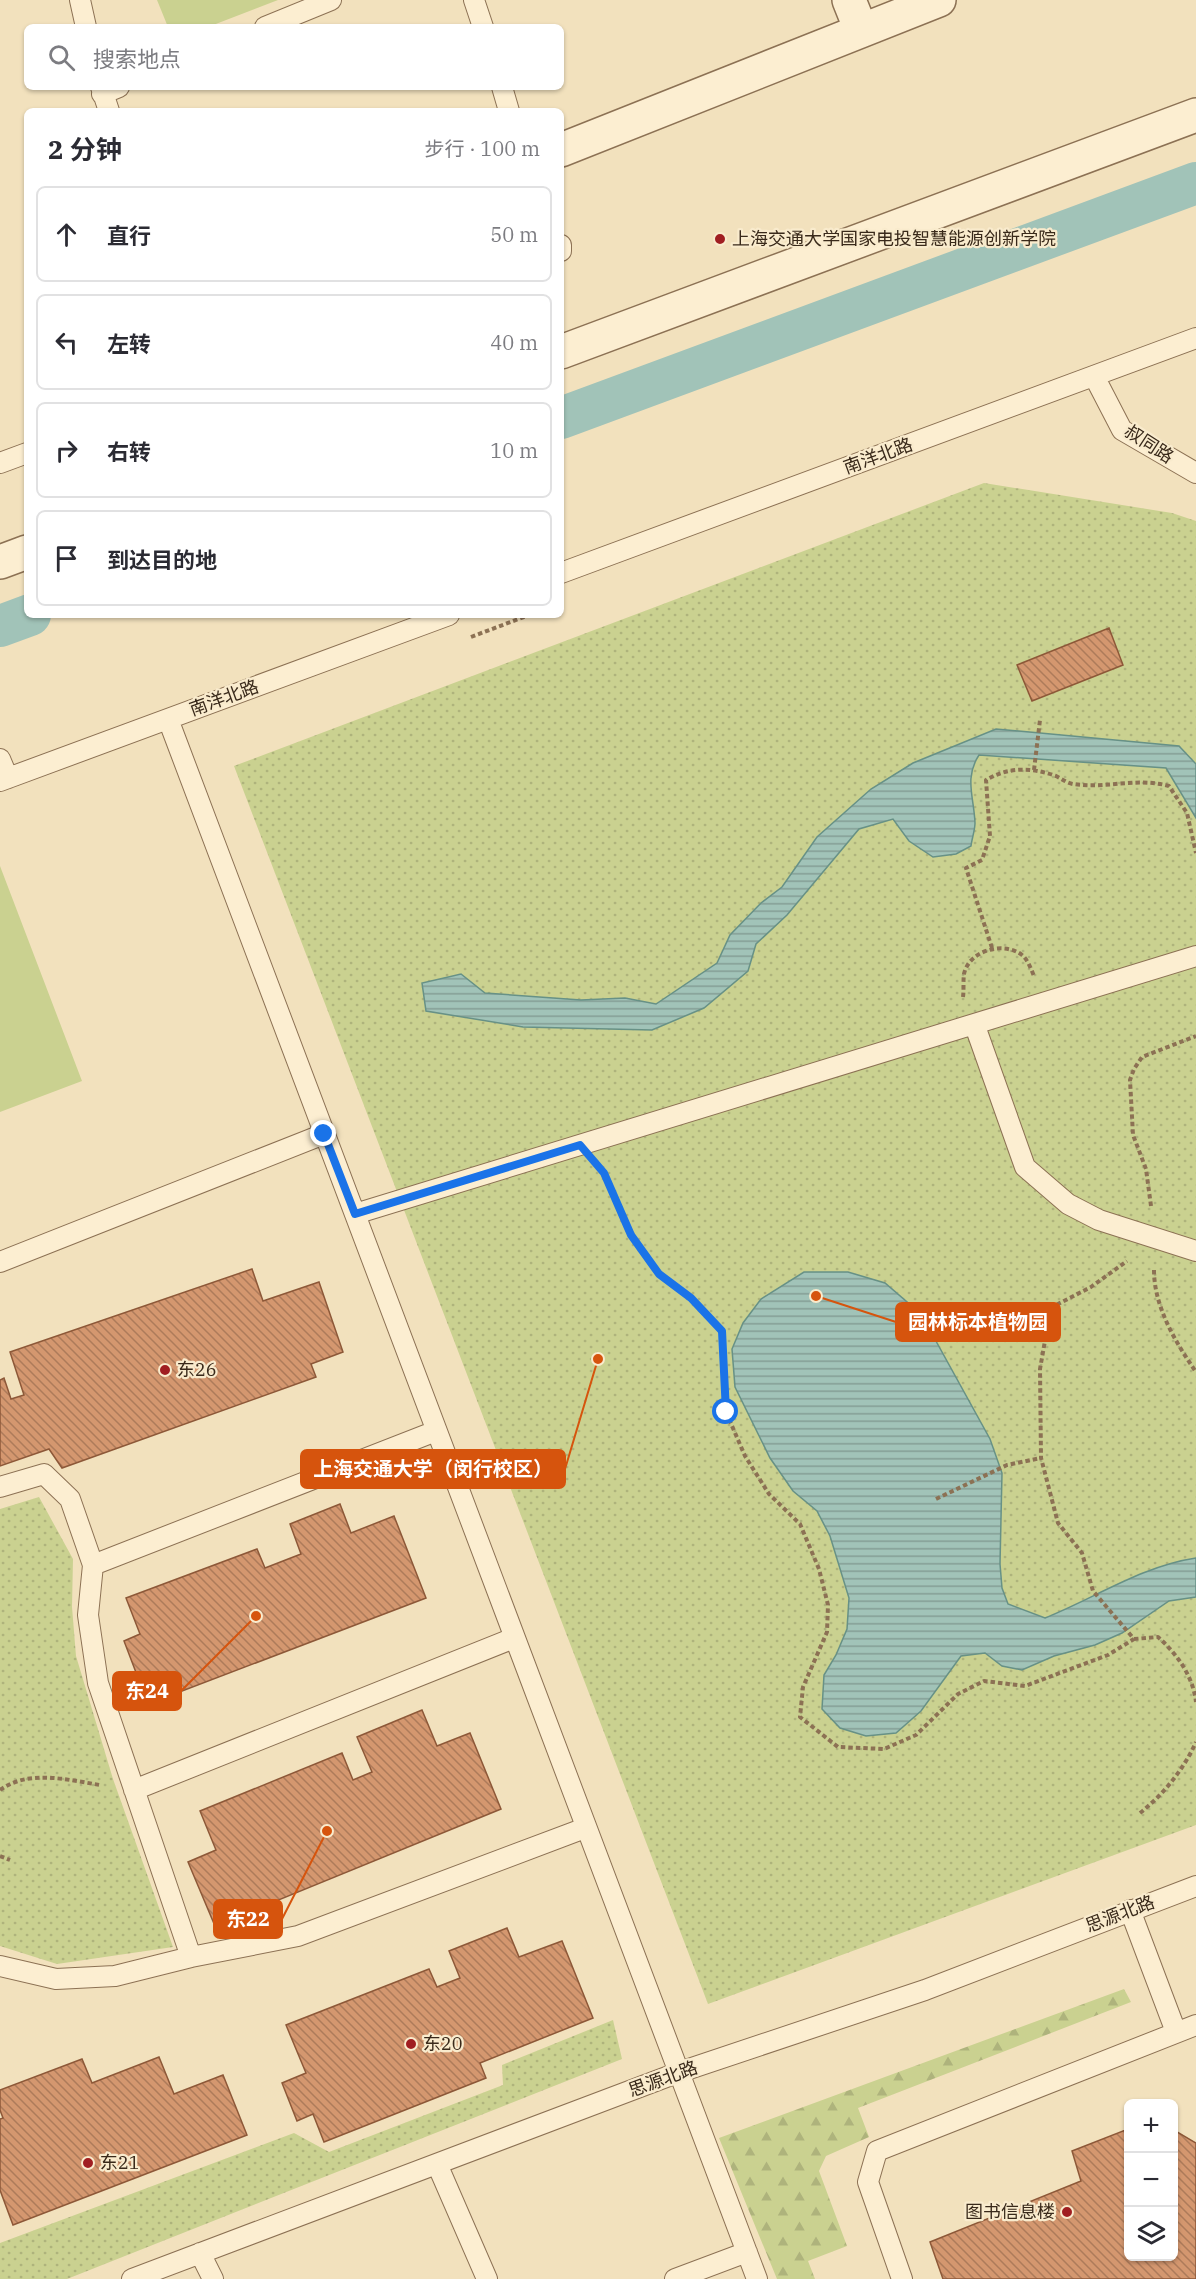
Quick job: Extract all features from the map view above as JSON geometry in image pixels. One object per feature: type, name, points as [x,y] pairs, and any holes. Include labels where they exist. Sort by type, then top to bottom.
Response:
[{"type":"street","points":[[849,0],[861,30]]},
{"type":"street","points":[[564,149],[939,0]]},
{"type":"street","points":[[564,351],[1196,115]]},
{"type":"street","points":[[0,562],[24,553]]},
{"type":"lane","points":[[80,0],[85,24]]},
{"type":"lane","points":[[272,24],[331,0]]},
{"type":"lane","points":[[474,0],[482,24]]},
{"type":"lane","points":[[503,90],[508,108]]},
{"type":"lane","name":"南洋北路","points":[[564,572],[1196,338]]},
{"type":"lane","name":"叔同路","points":[[1094,376],[1122,430],[1196,473]]},
{"type":"lane","points":[[0,464],[24,454]]},
{"type":"lane","name":"南洋北路","points":[[4,780],[441,618]]},
{"type":"lane","points":[[168,719],[757,2279]]},
{"type":"lane","points":[[0,759],[4,780]]},
{"type":"lane","points":[[355,1214],[975,1026],[1196,956]]},
{"type":"lane","points":[[975,1026],[1025,1167],[1068,1204],[1100,1220],[1155,1240],[1196,1251]]},
{"type":"lane","points":[[0,1262],[324,1134]]},
{"type":"lane","points":[[93,1565],[436,1431]]},
{"type":"lane","points":[[0,1488],[44,1474],[70,1499],[93,1565],[88,1615],[98,1683],[191,1957]]},
{"type":"lane","points":[[134,1790],[514,1638]]},
{"type":"lane","points":[[0,1966],[56,1979],[103,1977],[298,1936],[585,1828]]},
{"type":"lane","name":"思源北路","points":[[132,2279],[678,2073],[925,1990],[1196,1886]]},
{"type":"lane","points":[[1130,1910],[1176,2032]]},
{"type":"lane","points":[[903,2279],[868,2182],[877,2151],[1196,2025]]},
{"type":"lane","points":[[437,2164],[487,2279]]},
{"type":"lane","points":[[675,2279],[747,2252]]},
{"type":"lane","points":[[200,2253],[213,2279]]},
{"type":"path","points":[[1034,770],[1040,720]]},
{"type":"path","points":[[992,948],[966,868],[982,860],[990,836],[986,780],[1002,770],[1034,770],[1072,784],[1120,784],[1151,781],[1169,786],[1187,813],[1196,853]]},
{"type":"path","points":[[975,1026],[963,997],[964,972],[978,955],[992,948],[1008,948],[1023,956],[1038,986],[1043,1005]]},
{"type":"path","points":[[1196,1036],[1142,1058],[1130,1080],[1133,1136],[1146,1168],[1155,1240],[1154,1284],[1171,1332],[1196,1372]]},
{"type":"path","points":[[580,1145],[604,1173],[631,1235],[659,1274],[691,1298],[722,1331],[726,1412],[745,1456],[769,1494],[800,1524],[819,1569],[828,1605],[827,1632],[803,1687],[800,1717],[815,1731],[838,1746],[884,1749],[915,1735],[958,1694],[984,1681],[1025,1686],[1108,1655],[1134,1639],[1158,1637],[1178,1657],[1191,1681],[1196,1702]]},
{"type":"path","points":[[1134,1639],[1095,1593],[1082,1553],[1058,1523],[1041,1458],[1040,1369],[1046,1335],[1058,1304],[1092,1287],[1155,1240]]},
{"type":"path","points":[[936,1498],[1007,1466],[1041,1458]]},
{"type":"path","points":[[1140,1813],[1154,1802],[1181,1769],[1196,1742]]},
{"type":"path","points":[[0,1790],[33,1778],[58,1778],[134,1790]]},
{"type":"path","points":[[0,1856],[9,1860]]},
{"type":"green space","points":[[157,0],[278,0],[216,24],[167,24]]},
{"type":"green space","points":[[984,483],[1172,513],[1196,521],[1196,1825],[708,2004],[234,766]]},
{"type":"green space","points":[[0,866],[82,1081],[0,1112]]},
{"type":"green space","points":[[39,1497],[73,1559],[72,1607],[76,1656],[113,1779],[173,1947],[57,1964],[0,1946],[0,1509]]},
{"type":"green space","points":[[1124,1989],[1131,2002],[858,2108],[869,2137],[826,2156],[819,2171],[847,2246],[808,2261],[815,2279],[777,2279],[719,2138]]},
{"type":"green space","points":[[613,2020],[622,2059],[67,2279],[0,2279],[0,2243],[294,2133],[329,2152],[503,2085],[502,2065]]},
{"type":"water","points":[[996,729],[1179,746],[1196,764],[1196,818],[1166,768],[979,755],[974,763],[971,780],[975,828],[971,846],[956,854],[933,857],[909,841],[893,819],[859,829],[787,915],[756,944],[748,971],[704,1008],[652,1030],[523,1027],[426,1011],[422,983],[461,974],[485,993],[581,1000],[625,998],[656,1004],[717,963],[730,935],[761,903],[782,887],[817,837],[871,789],[913,763]]},
{"type":"water","points":[[804,1272],[848,1272],[885,1283],[921,1314],[990,1439],[1002,1473],[1000,1564],[1002,1588],[1008,1604],[1045,1618],[1138,1575],[1196,1558],[1196,1597],[1169,1601],[1122,1633],[1095,1645],[1054,1656],[1022,1670],[1002,1666],[985,1653],[961,1656],[921,1711],[896,1733],[866,1736],[840,1728],[822,1709],[824,1675],[847,1629],[849,1598],[830,1536],[817,1511],[793,1491],[770,1458],[735,1387],[732,1349],[743,1323],[761,1299]]},
{"type":"building","points":[[1109,628],[1123,665],[1032,701],[1017,665]]},
{"type":"building","name":"东26","points":[[252,1269],[263,1301],[319,1282],[343,1352],[311,1364],[316,1377],[62,1468],[49,1449],[0,1466],[0,1380],[4,1378],[11,1399],[24,1395],[10,1352]]},
{"type":"building","points":[[340,1504],[351,1533],[394,1516],[426,1598],[148,1704],[124,1641],[140,1634],[126,1598],[257,1549],[265,1568],[301,1554],[290,1524]]},
{"type":"building","points":[[422,1710],[437,1746],[470,1733],[501,1809],[215,1926],[188,1862],[216,1850],[200,1811],[342,1753],[353,1780],[372,1772],[357,1737]]},
{"type":"building","name":"东20","points":[[507,1928],[519,1957],[562,1941],[593,2018],[480,2063],[486,2078],[324,2142],[313,2114],[297,2121],[282,2083],[306,2073],[286,2025],[429,1969],[437,1987],[460,1978],[449,1951]]},
{"type":"building","name":"东21","points":[[159,2057],[174,2094],[223,2075],[247,2135],[13,2225],[0,2190],[0,2119],[3,2118],[0,2110],[0,2090],[82,2059],[92,2083]]},
{"type":"building","name":"图书信息楼","points":[[1124,2131],[1124,2261],[1178,2261],[1178,2132],[1196,2143],[1196,2279],[943,2279],[930,2242],[1081,2181],[1072,2151]]},
{"type":"waterway","points":[[564,417],[1196,183]]},
{"type":"waterway","points":[[0,626],[24,617]]},
{"type":"place","name":"上海交通大学国家电投智慧能源创新学院","points":[[720,239]]},
{"type":"place","name":"园林标本植物园","points":[[816,1296]]},
{"type":"place","name":"上海交通大学（闵行校区）","points":[[598,1359]]},
{"type":"place","name":"东26","points":[[165,1370]]},
{"type":"place","name":"东24","points":[[256,1616]]},
{"type":"place","name":"东22","points":[[327,1831]]},
{"type":"place","name":"东20","points":[[411,2044]]},
{"type":"place","name":"东21","points":[[88,2163]]},
{"type":"place","name":"图书信息楼","points":[[1067,2212]]},
{"type":"route","points":[[324,1134],[355,1214],[580,1145],[604,1173],[631,1235],[659,1274],[691,1298],[722,1331],[726,1412]]}]
